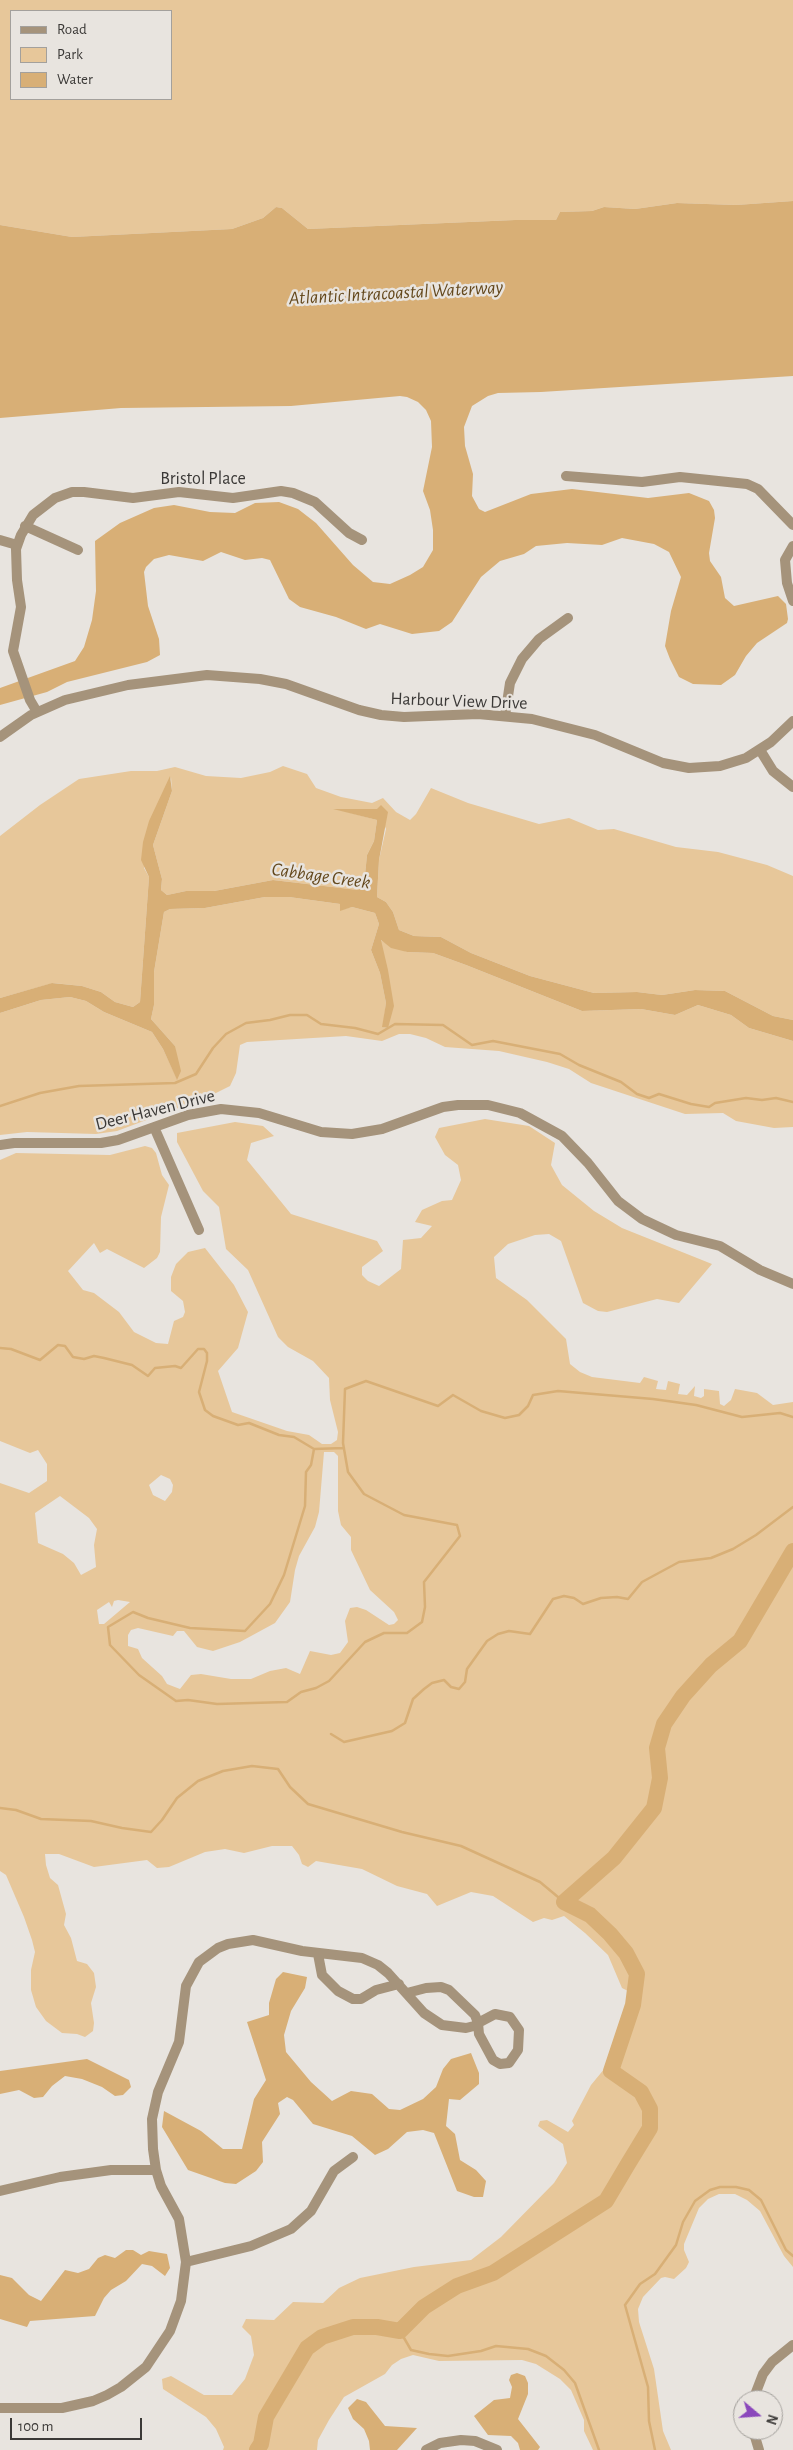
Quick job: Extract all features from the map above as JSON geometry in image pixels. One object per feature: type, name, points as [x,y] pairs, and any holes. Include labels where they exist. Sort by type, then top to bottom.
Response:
[{"type":"street","points":[[566,476],[642,482],[680,477],[747,484],[758,489],[793,525]]},
{"type":"street","name":"Bristol Place","points":[[37,712],[30,700],[13,651],[21,607],[16,571],[17,545],[25,526],[45,504],[72,492],[132,498],[179,492],[233,498],[281,491],[293,493],[314,502],[349,534],[362,540]]},
{"type":"street","points":[[25,526],[78,550]]},
{"type":"street","points":[[0,540],[17,545]]},
{"type":"street","points":[[793,546],[787,554],[785,566],[793,601]]},
{"type":"street","points":[[505,716],[510,683],[522,660],[539,639],[568,618]]},
{"type":"street","name":"Harbour View Drive","points":[[0,737],[37,712],[65,700],[128,685],[172,678],[230,676],[286,684],[359,710],[381,715],[404,717],[478,714],[505,716],[559,725],[595,735],[663,763],[679,767],[720,766],[746,758],[760,750],[793,721]]},
{"type":"street","points":[[760,750],[778,777],[793,786]]},
{"type":"street","name":"Deer Haven Drive","points":[[0,1145],[14,1143],[101,1143],[118,1140],[208,1111],[241,1110],[259,1112],[321,1132],[352,1134],[382,1129],[443,1107],[473,1104],[504,1108],[535,1119],[562,1136],[588,1163],[618,1201],[642,1219],[676,1235],[720,1246],[760,1270],[793,1284]]},
{"type":"street","points":[[154,1127],[199,1230]]},
{"type":"street","points":[[0,2408],[47,2409],[78,2405],[107,2395],[136,2376],[158,2352],[170,2331],[181,2301],[186,2262],[179,2219],[161,2186],[156,2170],[151,2131],[154,2103],[179,2042],[186,1986],[199,1962],[218,1948],[242,1941],[263,1941],[318,1954],[344,1955],[370,1961],[388,1973],[424,2013],[442,2026],[466,2028],[474,2026],[478,2023],[494,2014],[502,2014],[513,2019],[519,2030],[516,2054],[509,2063],[500,2064],[490,2058],[479,2034],[478,2023],[475,2015],[449,1990],[442,1987],[426,1988],[407,1993]]},
{"type":"street","points":[[318,1954],[322,1975],[338,1991],[353,1999],[361,1999],[382,1988],[399,1984]]},
{"type":"street","points":[[186,2262],[251,2246],[292,2228],[311,2211],[334,2170],[352,2157]]},
{"type":"street","points":[[0,2191],[60,2177],[111,2170],[156,2170]]},
{"type":"street","points":[[757,2390],[763,2374],[772,2362],[793,2345]]},
{"type":"street","points":[[426,2450],[440,2443],[461,2440],[475,2441],[497,2450]]},
{"type":"green space","points":[[0,0],[793,0],[793,201],[736,205],[677,203],[635,209],[604,207],[592,211],[560,212],[556,220],[308,229],[282,208],[276,207],[263,218],[232,229],[72,237],[0,225]]},
{"type":"green space","points":[[283,766],[307,774],[316,788],[341,797],[372,803],[383,798],[396,812],[410,820],[416,814],[431,788],[468,803],[539,824],[569,818],[598,830],[614,829],[676,847],[718,852],[767,865],[793,876],[793,1020],[773,1016],[725,991],[695,990],[662,995],[637,992],[594,993],[530,976],[471,953],[441,937],[414,936],[399,930],[393,912],[386,902],[377,897],[379,860],[386,829],[377,809],[336,809],[377,820],[374,841],[367,855],[364,885],[358,890],[273,880],[214,891],[186,891],[167,895],[161,890],[162,879],[153,845],[172,791],[171,777],[144,868],[149,877],[140,1002],[133,1007],[115,1002],[101,992],[82,986],[53,983],[0,998],[0,836],[40,805],[79,779],[131,771],[157,771],[175,767],[206,776],[241,778],[270,772]]},
{"type":"green space","points":[[265,897],[289,897],[340,904],[340,910],[352,907],[375,913],[379,924],[371,950],[380,973],[386,1003],[383,1027],[388,1028],[383,954],[380,940],[407,952],[433,953],[582,1011],[641,1009],[675,1015],[698,1005],[731,1015],[749,1028],[793,1041],[793,1127],[774,1128],[736,1121],[723,1113],[685,1114],[591,1083],[569,1069],[547,1062],[499,1051],[445,1047],[426,1038],[410,1034],[399,1034],[382,1041],[346,1036],[247,1042],[240,1045],[236,1073],[230,1086],[208,1097],[117,1131],[96,1134],[27,1132],[0,1135],[0,1013],[41,1000],[70,997],[86,1001],[104,1012],[152,1032],[163,1049],[177,1079],[175,1046],[151,1019],[154,1005],[154,972],[164,912],[170,909],[205,908]]},
{"type":"green space","points":[[485,1119],[529,1126],[555,1143],[551,1165],[562,1185],[594,1211],[622,1228],[712,1264],[679,1303],[657,1299],[607,1312],[598,1311],[583,1303],[561,1241],[549,1234],[535,1235],[508,1244],[494,1257],[496,1278],[527,1300],[566,1339],[570,1364],[580,1372],[592,1377],[640,1383],[644,1377],[658,1381],[656,1389],[666,1390],[668,1381],[680,1384],[678,1394],[687,1395],[695,1386],[694,1396],[701,1398],[704,1396],[704,1389],[719,1391],[720,1404],[724,1406],[731,1400],[735,1389],[757,1393],[773,1405],[793,1402],[793,2267],[784,2256],[760,2211],[747,2200],[735,2194],[719,2194],[708,2199],[699,2208],[684,2244],[684,2250],[689,2262],[686,2268],[674,2279],[661,2278],[643,2297],[638,2309],[639,2322],[654,2369],[663,2431],[671,2450],[593,2450],[584,2431],[584,2420],[571,2390],[560,2379],[536,2364],[522,2360],[439,2361],[413,2355],[401,2359],[392,2365],[385,2374],[344,2397],[318,2440],[317,2450],[223,2450],[224,2447],[216,2429],[206,2417],[163,2389],[162,2379],[171,2376],[204,2395],[232,2395],[245,2379],[254,2355],[251,2336],[242,2327],[246,2319],[274,2320],[293,2302],[323,2303],[339,2288],[360,2278],[414,2267],[471,2260],[501,2237],[554,2183],[567,2163],[563,2144],[538,2126],[540,2121],[547,2120],[568,2132],[574,2125],[572,2121],[591,2085],[605,2068],[612,2047],[616,2045],[628,2008],[628,1991],[622,1988],[608,1955],[585,1933],[564,1916],[552,1920],[544,1918],[533,1922],[493,1896],[471,1892],[437,1906],[427,1894],[397,1886],[362,1869],[316,1861],[308,1867],[302,1864],[299,1855],[292,1846],[272,1846],[244,1853],[225,1849],[205,1852],[169,1867],[157,1868],[147,1860],[94,1867],[59,1854],[45,1854],[50,1878],[58,1885],[66,1914],[64,1925],[71,1938],[77,1961],[87,1964],[94,1973],[96,1987],[91,2003],[94,2023],[93,2031],[85,2037],[77,2034],[62,2033],[46,2021],[36,2007],[31,1990],[31,1970],[35,1952],[32,1940],[6,1875],[0,1871],[0,1483],[29,1493],[47,1481],[47,1464],[38,1450],[30,1453],[0,1441],[0,1160],[16,1153],[110,1155],[145,1146],[152,1148],[156,1153],[162,1175],[169,1185],[161,1217],[160,1252],[157,1258],[144,1268],[107,1249],[100,1253],[94,1243],[68,1271],[83,1290],[94,1293],[119,1312],[134,1332],[156,1343],[168,1344],[174,1321],[183,1317],[185,1312],[183,1301],[171,1291],[171,1277],[176,1264],[188,1252],[205,1248],[234,1285],[248,1312],[238,1348],[218,1371],[232,1412],[287,1431],[309,1435],[322,1444],[331,1444],[337,1440],[338,1432],[330,1400],[329,1378],[313,1361],[288,1347],[278,1337],[248,1270],[226,1249],[219,1207],[203,1191],[177,1142],[177,1133],[235,1122],[263,1126],[274,1136],[251,1143],[247,1160],[291,1214],[377,1241],[383,1251],[362,1267],[362,1275],[368,1281],[379,1286],[401,1269],[403,1240],[421,1238],[432,1226],[415,1222],[422,1210],[442,1201],[452,1200],[461,1180],[458,1165],[445,1155],[435,1137],[439,1128]],"holes":[[[324,1452],[334,1452],[338,1456],[338,1511],[341,1525],[351,1537],[351,1550],[370,1590],[394,1612],[398,1620],[394,1624],[389,1625],[366,1610],[357,1607],[350,1608],[345,1621],[348,1642],[340,1653],[331,1655],[310,1651],[300,1674],[286,1668],[270,1671],[251,1679],[231,1679],[201,1674],[191,1675],[180,1689],[167,1684],[162,1676],[142,1658],[138,1649],[128,1646],[128,1635],[131,1630],[138,1628],[173,1636],[177,1631],[184,1631],[197,1647],[213,1651],[240,1642],[275,1623],[290,1602],[299,1556],[315,1527],[319,1512]],[[161,1475],[170,1479],[173,1485],[172,1492],[165,1501],[153,1495],[149,1485]],[[60,1496],[89,1518],[97,1529],[94,1545],[96,1567],[81,1575],[74,1563],[63,1554],[38,1543],[35,1513]],[[114,1601],[130,1602],[104,1624],[99,1624],[97,1610],[109,1602],[112,1607]]]},
{"type":"water","name":"Atlantic Intracoastal Waterway","points":[[793,201],[793,376],[498,393],[488,396],[472,406],[464,427],[465,446],[473,474],[472,496],[479,509],[485,512],[531,494],[572,489],[648,498],[689,493],[709,501],[714,510],[715,518],[709,553],[710,561],[721,577],[725,598],[734,606],[778,596],[786,604],[788,619],[787,623],[757,643],[746,656],[735,675],[721,685],[693,684],[679,677],[670,659],[665,646],[671,611],[681,577],[669,552],[654,544],[622,538],[602,545],[567,543],[536,546],[524,554],[500,561],[481,577],[452,622],[439,631],[412,634],[380,624],[366,629],[336,617],[300,607],[289,599],[270,560],[262,558],[245,560],[221,552],[203,561],[169,555],[154,559],[144,572],[148,606],[159,639],[160,655],[147,662],[67,682],[47,692],[0,705],[0,688],[75,661],[84,647],[92,620],[96,591],[95,541],[120,523],[154,508],[174,505],[210,512],[235,513],[255,503],[279,502],[298,509],[316,523],[353,565],[373,582],[390,584],[423,567],[433,550],[433,530],[430,510],[423,491],[432,447],[431,421],[426,410],[418,402],[407,397],[400,396],[291,406],[121,408],[0,418],[0,225],[72,237],[232,229],[263,218],[276,207],[282,208],[308,229],[556,220],[560,212],[592,211],[604,207],[635,209],[677,203],[736,205]]},
{"type":"water","points":[[170,776],[172,791],[153,845],[162,879],[161,890],[167,895],[186,891],[214,891],[273,880],[358,890],[364,885],[367,855],[374,841],[377,820],[333,809],[377,809],[381,805],[388,812],[379,860],[377,897],[386,902],[393,912],[399,930],[414,936],[441,937],[471,953],[530,976],[594,993],[637,992],[662,995],[695,990],[725,991],[773,1016],[793,1020],[793,1041],[749,1028],[731,1015],[698,1005],[675,1015],[641,1009],[582,1011],[433,953],[407,952],[391,948],[381,940],[394,1006],[388,1028],[382,1027],[386,1003],[380,973],[371,950],[379,924],[375,913],[352,907],[340,911],[340,904],[289,897],[265,897],[205,908],[170,909],[164,912],[154,972],[154,1005],[151,1019],[175,1046],[181,1071],[177,1080],[163,1049],[152,1032],[104,1012],[86,1001],[70,997],[41,1000],[0,1013],[0,998],[52,983],[82,986],[101,992],[115,1002],[133,1007],[140,1002],[149,877],[141,860],[143,842],[149,821]]},
{"type":"water","points":[[283,1972],[307,1977],[305,1988],[291,2011],[284,2035],[286,2052],[311,2082],[332,2101],[351,2091],[372,2094],[389,2109],[400,2110],[423,2099],[436,2087],[443,2069],[451,2059],[471,2053],[479,2073],[479,2084],[460,2100],[449,2099],[446,2126],[455,2134],[460,2160],[476,2170],[486,2181],[483,2197],[474,2197],[457,2191],[434,2133],[423,2130],[407,2132],[388,2149],[375,2155],[352,2136],[313,2124],[293,2100],[287,2097],[278,2103],[280,2114],[262,2142],[263,2162],[256,2171],[236,2184],[225,2183],[188,2170],[162,2127],[164,2111],[201,2131],[223,2149],[242,2149],[254,2099],[266,2080],[247,2022],[269,2015],[269,2003],[276,1979]]},
{"type":"water","points":[[87,2059],[129,2080],[131,2087],[123,2095],[115,2096],[102,2087],[82,2079],[65,2076],[52,2086],[43,2097],[34,2098],[19,2090],[0,2094],[0,2071]]},
{"type":"water","points":[[126,2250],[133,2250],[141,2255],[149,2251],[167,2254],[170,2268],[165,2276],[152,2266],[142,2264],[126,2281],[111,2290],[104,2298],[95,2316],[30,2321],[27,2327],[0,2319],[0,2275],[12,2278],[29,2295],[41,2301],[65,2270],[78,2273],[89,2269],[98,2258],[105,2255],[115,2258]]},
{"type":"water","points":[[517,2373],[525,2376],[528,2383],[528,2394],[518,2419],[540,2447],[538,2450],[520,2450],[518,2443],[511,2436],[488,2435],[474,2416],[494,2400],[510,2398],[512,2387],[509,2380],[511,2375]]},
{"type":"water","points":[[357,2399],[366,2402],[385,2426],[417,2428],[397,2450],[370,2450],[369,2441],[364,2429],[353,2419],[348,2408]]},
{"type":"waterway","points":[[0,1106],[40,1093],[79,1086],[175,1083],[196,1074],[213,1048],[226,1034],[246,1023],[290,1015],[307,1015],[321,1024],[355,1028],[378,1034],[395,1024],[443,1025],[472,1045],[493,1041],[560,1054],[579,1065],[621,1082],[637,1094],[649,1098],[659,1094],[691,1104],[709,1107],[715,1103],[746,1098],[762,1100],[776,1098],[793,1102]]},
{"type":"waterway","points":[[0,1348],[11,1349],[40,1360],[58,1345],[65,1346],[73,1357],[84,1359],[94,1356],[132,1365],[148,1376],[155,1368],[175,1366],[181,1368],[198,1349],[204,1349],[207,1353],[207,1361],[199,1392],[205,1410],[213,1416],[238,1425],[249,1423],[279,1435],[294,1437],[314,1449],[311,1465],[306,1472],[305,1506],[284,1575],[270,1604],[245,1631],[190,1628],[148,1618],[133,1612],[108,1627],[110,1645],[139,1675],[176,1701],[188,1700],[217,1704],[287,1702],[301,1692],[316,1688],[329,1681],[365,1642],[384,1633],[407,1633],[422,1622],[425,1607],[424,1582],[460,1536],[457,1525],[404,1515],[364,1494],[348,1472],[343,1443],[345,1389],[366,1381],[438,1406],[453,1395],[481,1411],[505,1418],[519,1415],[528,1406],[533,1395],[558,1391],[653,1399],[696,1405],[742,1417],[780,1413],[793,1417]]},
{"type":"waterway","points":[[314,1449],[344,1448]]},
{"type":"waterway","points":[[331,1734],[344,1742],[392,1731],[405,1723],[413,1699],[432,1683],[444,1680],[451,1687],[459,1689],[465,1682],[467,1669],[487,1641],[498,1634],[509,1631],[530,1634],[553,1599],[564,1596],[574,1598],[583,1604],[601,1598],[617,1597],[628,1599],[642,1582],[679,1562],[711,1558],[733,1549],[756,1535],[793,1507]]},
{"type":"waterway","points":[[257,2450],[261,2444],[266,2417],[307,2348],[322,2337],[353,2327],[377,2327],[400,2331],[424,2307],[457,2286],[493,2273],[606,2201],[650,2128],[650,2109],[641,2092],[611,2071],[633,2005],[637,1974],[626,1953],[610,1934],[590,1915],[564,1902],[614,1858],[654,1808],[660,1778],[657,1748],[664,1724],[683,1696],[711,1665],[740,1641],[793,1551]]},
{"type":"waterway","points":[[0,1808],[16,1810],[41,1819],[91,1821],[151,1832],[177,1798],[198,1781],[223,1771],[252,1766],[278,1769],[290,1787],[308,1804],[402,1832],[461,1846],[540,1882],[564,1902]]},
{"type":"waterway","points":[[655,2450],[649,2421],[648,2387],[625,2305],[640,2284],[655,2274],[676,2245],[683,2222],[695,2201],[710,2190],[720,2187],[736,2187],[749,2190],[761,2200],[786,2250],[793,2256]]},
{"type":"waterway","points":[[400,2331],[411,2350],[429,2354],[448,2356],[481,2351],[496,2346],[528,2349],[546,2356],[564,2370],[575,2383],[599,2450]]},
{"type":"water label","name":"Cabbage Creek","points":[[321,876]]}]
